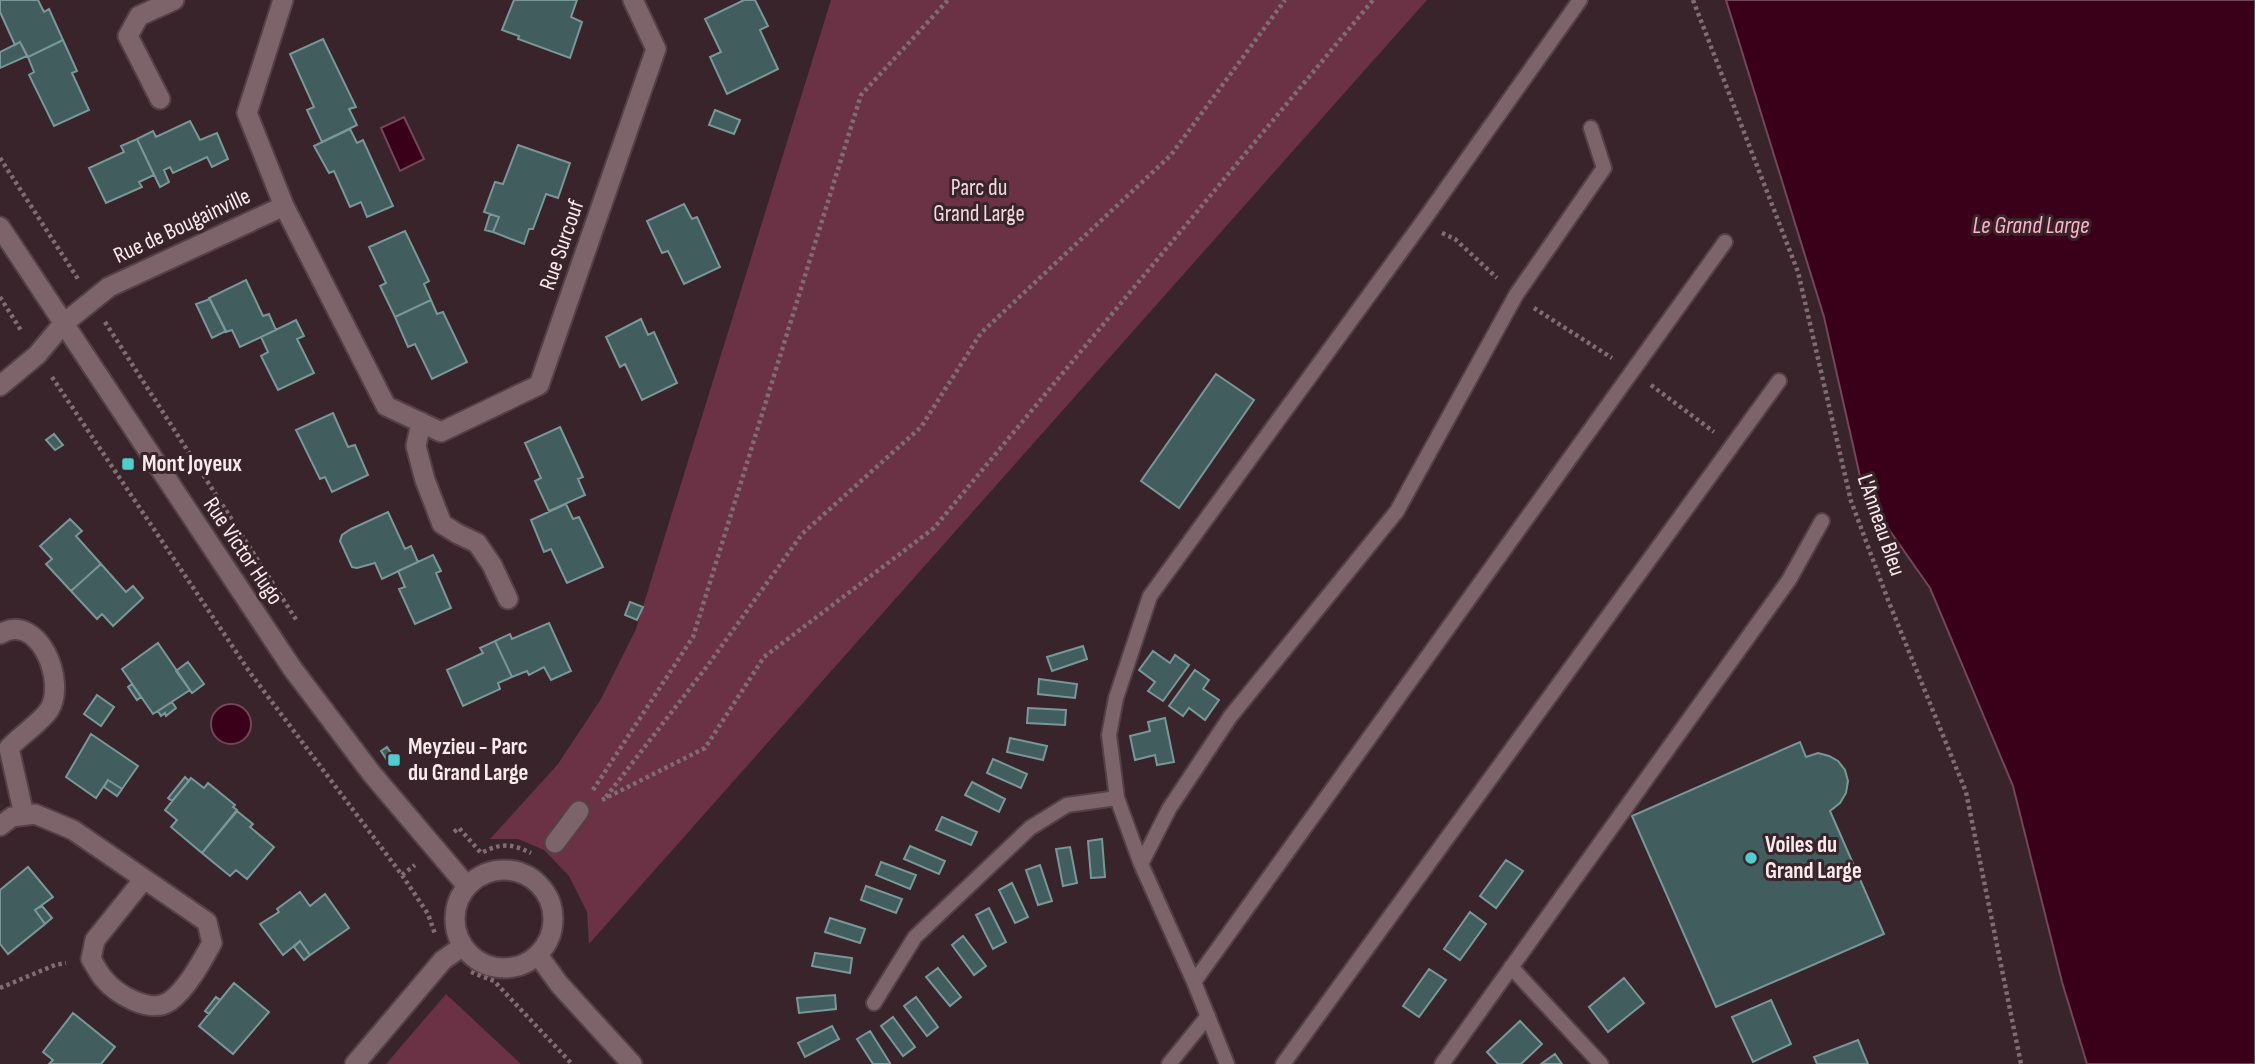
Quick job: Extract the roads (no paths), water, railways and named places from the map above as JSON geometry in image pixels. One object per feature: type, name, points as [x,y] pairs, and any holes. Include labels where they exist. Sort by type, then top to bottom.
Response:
[{"type":"street","points":[[160,99],[128,36],[139,16],[174,0]]},
{"type":"street","name":"Rue de Bougainville","points":[[0,386],[37,355],[63,324],[109,287],[284,206],[247,113],[283,0]]},
{"type":"street","name":"Rue Surcouf","points":[[284,206],[386,406],[441,432],[539,385],[656,49],[633,0]]},
{"type":"street","name":"Rue Victor Hugo","points":[[0,227],[292,668],[372,774],[467,886]]},
{"type":"street","points":[[421,422],[416,446],[425,480],[443,524],[477,542],[492,565],[508,599]]},
{"type":"street","points":[[0,634],[8,629],[27,632],[41,644],[54,674],[49,710],[4,747],[24,815]]},
{"type":"street","points":[[555,843],[579,811]]},
{"type":"street","points":[[0,826],[12,817],[35,814],[73,830],[144,878],[207,922],[212,943],[191,978],[170,1002],[154,1006],[130,1000],[104,979],[91,959],[95,940],[144,878]]},
{"type":"street","points":[[510,870],[526,875],[539,884],[553,911],[553,927],[538,955],[524,964],[507,968],[490,966],[475,959],[463,946],[457,932],[455,916],[459,900],[467,886],[480,876],[510,870]]},
{"type":"street","points":[[355,1064],[443,960],[463,946]]},
{"type":"street","points":[[538,955],[559,984],[632,1064]]},
{"type":"lane","points":[[1227,1064],[1141,864],[1117,799],[1109,734],[1116,698],[1150,596],[1421,224],[1580,0]]},
{"type":"lane","points":[[1141,864],[1169,809],[1230,717],[1397,511],[1516,295],[1604,168],[1591,128]]},
{"type":"lane","points":[[1194,982],[1725,242]]},
{"type":"lane","points":[[1283,1064],[1779,381]]},
{"type":"lane","points":[[1442,1064],[1788,580],[1822,521]]},
{"type":"lane","points":[[874,1003],[915,937],[1030,828],[1067,805],[1117,799]]},
{"type":"lane","points":[[1511,967],[1601,1064]]},
{"type":"lane","points":[[1169,1064],[1208,1016]]},
{"type":"water","name":"Le Grand Large","points":[[1726,0],[2255,0],[2255,1064],[2087,1064],[2062,982],[2013,786],[1930,588],[1864,494],[1824,317]]},
{"type":"water","points":[[404,117],[424,159],[400,171],[381,128]]},
{"type":"water","points":[[231,704],[245,710],[251,724],[245,738],[231,744],[217,738],[211,724],[217,710]]},
{"type":"place","name":"Mont Joyeux","points":[[128,464]]},
{"type":"place","name":"Meyzieu - Parc du Grand Large","points":[[394,760]]},
{"type":"place","name":"Voiles du Grand Large","points":[[1751,858]]},
{"type":"park label","name":"Parc du Grand Large","points":[[979,201]]}]
